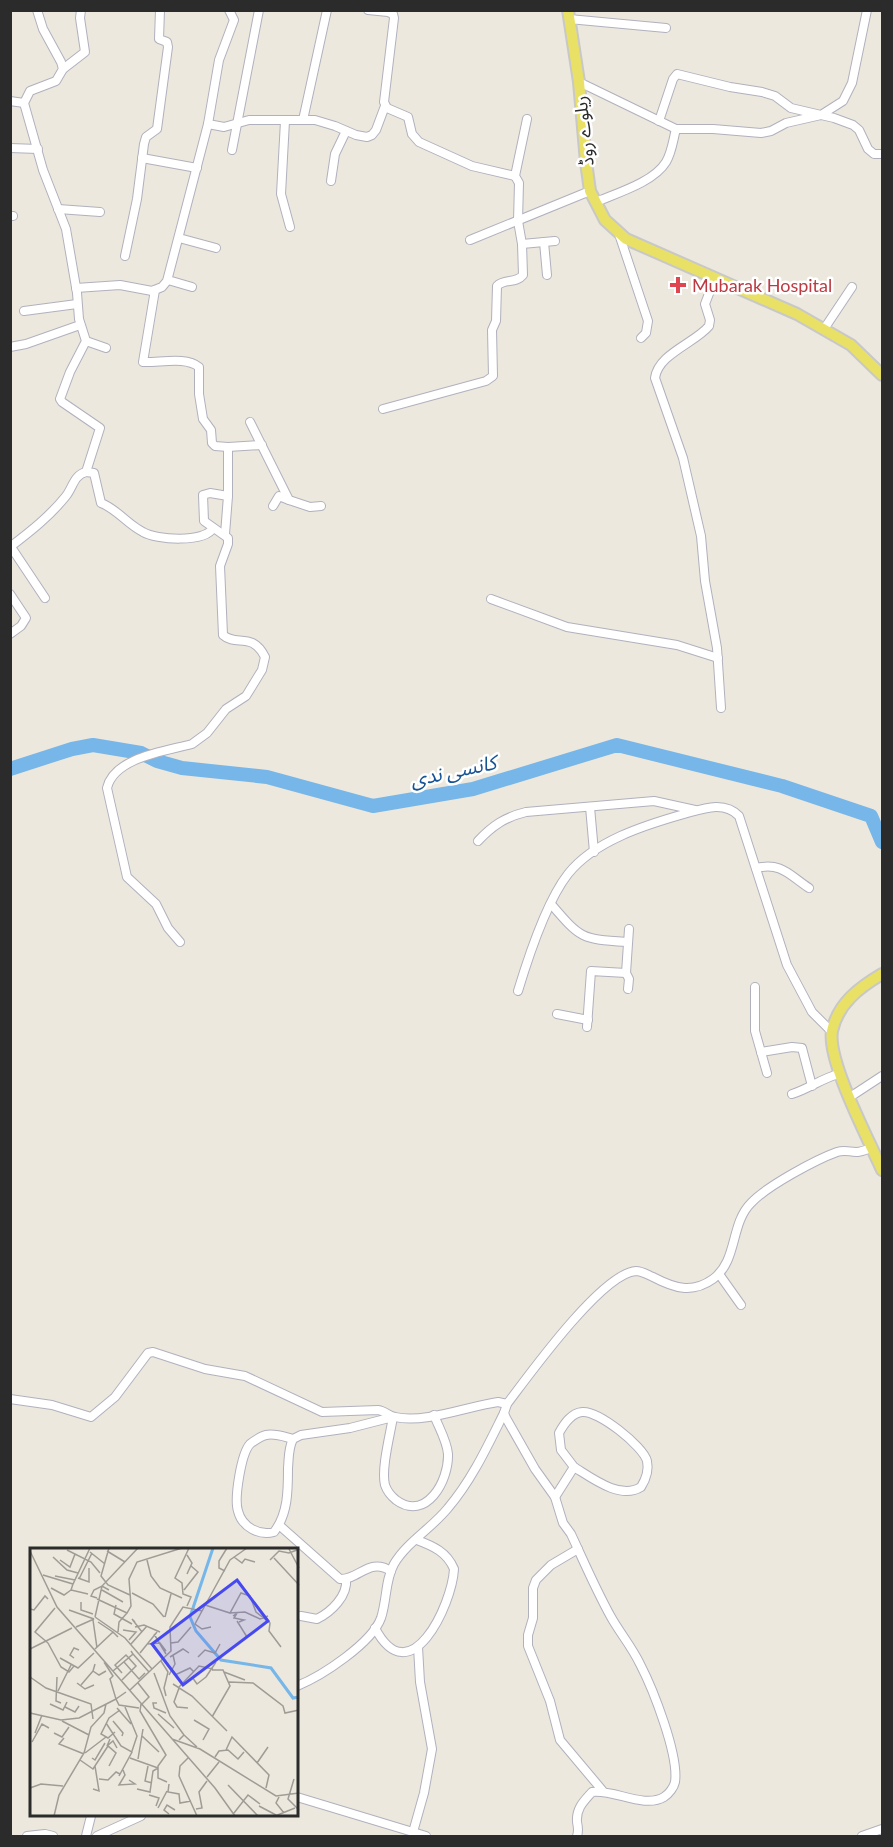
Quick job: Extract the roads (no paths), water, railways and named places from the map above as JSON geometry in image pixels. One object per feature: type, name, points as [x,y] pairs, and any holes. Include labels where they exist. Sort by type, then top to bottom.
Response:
[{"type":"main road","name":"ریلوے روڈ","points":[[568,15],[579,82],[585,162],[590,191],[605,220],[623,236]]},
{"type":"main road","points":[[623,236],[824,329],[851,345],[882,375]]},
{"type":"main road","points":[[882,974],[858,989],[841,1010],[832,1032],[839,1074],[882,1170]]},
{"type":"street","points":[[37,10],[43,29],[63,69]]},
{"type":"street","points":[[81,10],[84,54],[63,69],[61,75],[53,83],[30,91],[24,103],[43,170],[66,229],[80,325],[86,341],[70,372],[60,399],[100,428],[86,472]]},
{"type":"street","points":[[125,256],[137,200],[146,137],[158,129],[160,116],[168,47],[167,42],[159,39],[160,10]]},
{"type":"street","points":[[76,288],[120,285],[155,290],[162,287],[168,280],[208,124],[219,60],[234,20],[230,10]]},
{"type":"street","points":[[232,150],[259,10]]},
{"type":"street","points":[[303,120],[327,10]]},
{"type":"street","points":[[208,124],[224,127],[249,120],[315,120],[362,137],[372,135],[385,106],[394,18],[393,14],[388,12],[369,10]]},
{"type":"street","points":[[579,82],[676,129],[761,133],[771,131],[786,123],[821,115],[843,101],[852,83],[867,10]]},
{"type":"street","points":[[568,15],[666,28]]},
{"type":"street","points":[[659,122],[673,79],[677,74],[762,92],[775,96],[792,108],[854,125],[868,149],[874,154],[882,154]]},
{"type":"street","points":[[10,101],[24,103]]},
{"type":"street","points":[[385,106],[408,117],[412,134],[419,142],[472,166],[515,176]]},
{"type":"street","points":[[383,409],[486,381],[493,376],[492,330],[496,321],[496,289],[502,281],[523,276],[522,244],[518,220],[519,183],[515,176],[526,119]]},
{"type":"street","points":[[285,121],[281,194],[290,227]]},
{"type":"street","points":[[596,202],[629,188],[661,169],[671,151],[676,129]]},
{"type":"street","points":[[331,181],[334,154],[346,131]]},
{"type":"street","points":[[10,148],[38,149]]},
{"type":"street","points":[[142,158],[197,168]]},
{"type":"street","points":[[470,240],[590,191]]},
{"type":"street","points":[[58,209],[100,212]]},
{"type":"street","points":[[623,236],[648,321],[646,333],[640,338]]},
{"type":"street","points":[[179,238],[216,248]]},
{"type":"street","points":[[522,244],[555,241]]},
{"type":"street","points":[[544,242],[547,275]]},
{"type":"street","points":[[714,278],[705,304],[710,320],[709,326],[666,359],[657,368],[655,378],[683,458],[701,536],[705,581],[713,617],[718,658],[721,708]]},
{"type":"street","points":[[168,280],[192,287]]},
{"type":"street","points":[[824,329],[852,287]]},
{"type":"street","points":[[155,290],[143,363],[171,360],[198,365],[203,419],[211,430],[212,443],[215,446],[228,447],[262,445]]},
{"type":"street","points":[[24,311],[77,304]]},
{"type":"street","points":[[10,347],[26,344],[80,325]]},
{"type":"street","points":[[86,341],[106,348]]},
{"type":"street","points":[[250,422],[289,500]]},
{"type":"street","points":[[225,534],[228,447]]},
{"type":"street","points":[[45,598],[11,547],[57,506],[77,477],[86,472],[94,473],[101,503],[113,507],[119,516],[143,533],[151,536],[196,539],[209,535],[213,528]]},
{"type":"street","points":[[180,942],[168,928],[156,904],[127,877],[107,788],[108,783],[119,770],[133,761],[200,740],[226,709],[246,696],[262,670],[265,657],[258,647],[246,639],[228,639],[223,635],[220,564],[229,541],[225,534],[205,523],[203,495],[210,493],[228,496]]},
{"type":"street","points":[[273,506],[279,496],[310,507],[321,506]]},
{"type":"street","points":[[10,594],[26,618],[21,626],[10,634]]},
{"type":"street","points":[[490,600],[567,627],[676,645],[718,658]]},
{"type":"street","points":[[478,841],[499,822],[514,815],[654,801],[696,811]]},
{"type":"street","points":[[590,807],[594,852]]},
{"type":"street","points":[[518,992],[526,963],[550,904],[569,873],[594,852],[628,832],[708,808],[732,809],[739,816],[787,965],[812,1012],[832,1032]]},
{"type":"street","points":[[756,868],[775,867],[791,874],[809,888]]},
{"type":"street","points":[[550,904],[574,931],[581,935],[598,940],[627,942]]},
{"type":"street","points":[[628,989],[626,973],[629,929]]},
{"type":"street","points":[[557,1014],[588,1024],[591,971],[626,973]]},
{"type":"street","points":[[755,987],[755,1031],[767,1073]]},
{"type":"street","points":[[761,1052],[792,1047],[802,1048],[812,1086]]},
{"type":"street","points":[[792,1095],[825,1077],[839,1074]]},
{"type":"street","points":[[850,1097],[882,1076]]},
{"type":"street","points":[[298,1685],[332,1668],[375,1628],[382,1617],[392,1570],[405,1551],[435,1523],[460,1493],[492,1438],[507,1404],[574,1320],[615,1280],[625,1274],[638,1271],[672,1286],[688,1289],[699,1286],[719,1274],[729,1258],[741,1214],[762,1192],[839,1151],[860,1153],[872,1147]]},
{"type":"street","points":[[719,1274],[741,1305]]},
{"type":"street","points":[[10,1400],[52,1405],[91,1417],[115,1397],[148,1353],[153,1352],[205,1369],[245,1376],[322,1412],[378,1410],[393,1417]]},
{"type":"street","points":[[293,1440],[272,1434],[263,1436],[249,1445],[240,1471],[237,1510],[243,1522],[255,1531],[265,1534],[274,1532],[279,1525],[286,1507],[289,1450],[293,1440],[302,1435],[350,1428],[393,1417],[434,1415],[490,1403],[507,1404]]},
{"type":"street","points":[[582,1412],[595,1414],[630,1439],[646,1458],[648,1469],[641,1487],[630,1492],[619,1491],[574,1467],[561,1450],[559,1433],[570,1417],[582,1412]]},
{"type":"street","points":[[504,1413],[534,1469],[555,1497],[563,1523],[611,1617],[633,1651],[651,1687],[665,1723],[675,1775],[673,1788],[664,1797],[653,1800],[633,1799],[602,1790],[592,1792],[581,1804],[577,1820],[578,1836]]},
{"type":"street","points":[[393,1417],[384,1474],[385,1485],[392,1497],[411,1506],[424,1503],[435,1496],[445,1476],[448,1452],[434,1415]]},
{"type":"street","points":[[555,1497],[574,1467]]},
{"type":"street","points":[[279,1525],[342,1580],[370,1567],[381,1566],[392,1570]]},
{"type":"street","points":[[375,1628],[386,1644],[400,1652],[418,1647],[433,1629],[444,1609],[451,1591],[454,1569],[446,1556],[438,1549],[417,1540]]},
{"type":"street","points":[[578,1549],[551,1565],[536,1580],[533,1588],[533,1618],[528,1635],[528,1646],[550,1701],[560,1740],[602,1790]]},
{"type":"street","points":[[301,1616],[317,1619],[331,1609],[343,1594],[346,1579]]},
{"type":"street","points":[[413,1832],[424,1793],[432,1749],[420,1682],[418,1647]]},
{"type":"street","points":[[298,1797],[426,1836]]},
{"type":"street","points":[[86,1836],[91,1817]]},
{"type":"street","points":[[97,1836],[137,1817]]},
{"type":"street","points":[[862,1836],[882,1829]]},
{"type":"street","points":[[27,1836],[45,1834],[53,1836]]},
{"type":"waterway","name":"کانسی ندی","points":[[10,769],[72,749],[93,745],[141,753],[157,761],[182,768],[267,777],[373,806],[473,789],[617,745],[782,786],[871,816],[882,842]]},
{"type":"place","name":"Mubarak Hospital","points":[[678,285]]}]
